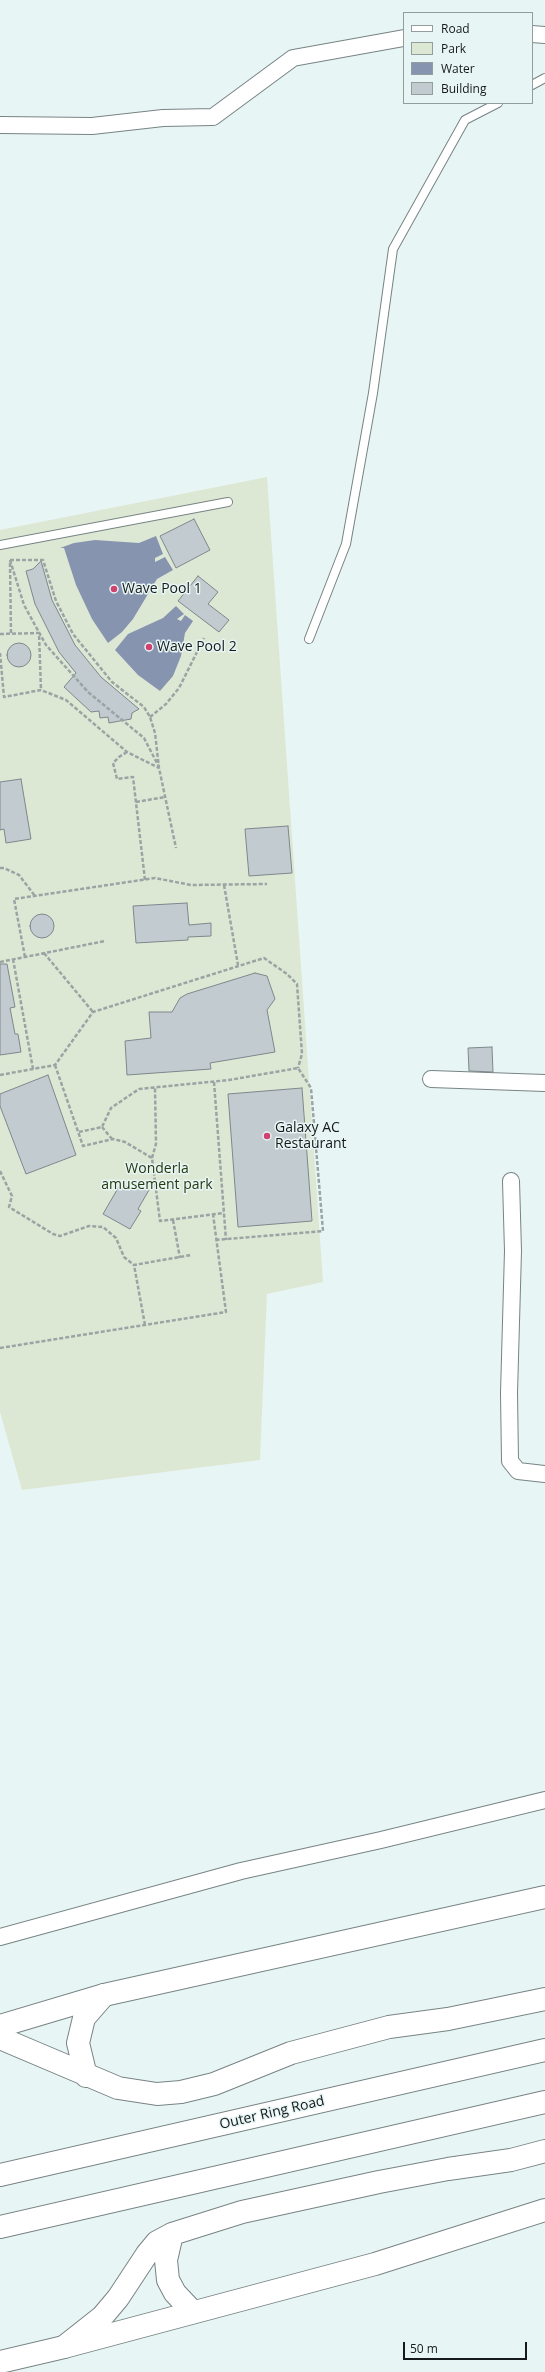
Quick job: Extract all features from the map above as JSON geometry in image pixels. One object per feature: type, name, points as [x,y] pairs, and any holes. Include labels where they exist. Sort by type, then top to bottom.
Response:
[{"type":"main road","points":[[0,2026],[104,1995],[545,1897]]},
{"type":"main road","points":[[86,2076],[78,2043],[84,2018],[104,1995]]},
{"type":"main road","points":[[0,2038],[86,2076],[118,2088],[157,2094],[181,2092],[214,2084],[291,2053],[389,2027],[448,2019],[545,1999]]},
{"type":"main road","name":"Outer Ring Road","points":[[0,2175],[545,2050]]},
{"type":"main road","points":[[0,2227],[545,2102]]},
{"type":"main road","points":[[64,2347],[102,2317],[118,2298],[147,2254],[157,2242],[172,2234],[242,2212],[379,2182],[448,2169],[511,2160],[545,2151]]},
{"type":"main road","points":[[0,2362],[64,2347],[375,2264],[545,2210]]},
{"type":"main road","points":[[172,2234],[166,2260],[168,2280],[175,2293],[193,2312]]},
{"type":"street","points":[[533,34],[545,35]]},
{"type":"street","points":[[0,124],[92,126],[164,118],[213,117],[293,58],[403,38]]},
{"type":"street","points":[[431,1079],[545,1083]]},
{"type":"street","points":[[511,1181],[514,1251],[509,1393],[510,1461],[518,1471],[545,1474]]},
{"type":"street","points":[[0,1937],[241,1871],[381,1840],[545,1800]]},
{"type":"lane","points":[[533,84],[545,78]]},
{"type":"lane","points":[[308,639],[346,544],[374,393],[393,249],[465,120],[496,104]]},
{"type":"lane","points":[[0,545],[228,502]]},
{"type":"path","points":[[10,560],[24,605],[46,645],[88,692],[144,738],[159,768]]},
{"type":"path","points":[[10,560],[11,634]]},
{"type":"path","points":[[10,560],[43,560],[56,601],[73,634],[112,682],[144,707],[150,717],[155,733],[159,768],[176,848]]},
{"type":"path","points":[[0,634],[39,633]]},
{"type":"path","points":[[39,633],[42,690]]},
{"type":"path","points":[[150,717],[166,704],[179,688],[204,638]]},
{"type":"path","points":[[0,653],[4,697],[42,690],[66,700],[127,752],[159,768]]},
{"type":"path","points":[[127,752],[119,757],[113,764],[117,779],[133,777],[145,880]]},
{"type":"path","points":[[136,802],[165,797]]},
{"type":"path","points":[[0,868],[4,868],[19,874],[35,896]]},
{"type":"path","points":[[25,957],[14,899],[155,878],[191,885],[267,884]]},
{"type":"path","points":[[224,885],[238,965]]},
{"type":"path","points":[[0,962],[105,941]]},
{"type":"path","points":[[44,953],[94,1012]]},
{"type":"path","points":[[0,1075],[55,1065],[94,1012],[264,958],[287,974],[297,984],[302,1054],[298,1068],[311,1088],[322,1231],[215,1240]]},
{"type":"path","points":[[13,959],[33,1069]]},
{"type":"path","points":[[55,1065],[83,1146],[112,1139],[125,1142],[152,1158]]},
{"type":"path","points":[[102,1127],[111,1108],[139,1089],[214,1082],[298,1068]]},
{"type":"path","points":[[214,1082],[226,1240]]},
{"type":"path","points":[[154,1088],[156,1144],[152,1158],[160,1221],[224,1213]]},
{"type":"path","points":[[79,1132],[102,1127]]},
{"type":"path","points":[[102,1127],[112,1139]]},
{"type":"path","points":[[0,1171],[12,1196],[10,1207],[53,1234],[60,1236],[89,1226],[103,1227],[116,1238],[124,1257],[134,1265],[145,1325]]},
{"type":"path","points":[[0,1348],[226,1312],[215,1240],[213,1214]]},
{"type":"path","points":[[173,1220],[180,1258]]},
{"type":"path","points":[[134,1265],[191,1255]]},
{"type":"green space","name":"Wonderla amusement park","points":[[267,477],[323,1282],[267,1294],[260,1460],[22,1490],[0,1412],[0,530]]},
{"type":"water","name":"Wave Pool 1","points":[[156,536],[163,554],[155,558],[155,562],[165,557],[173,570],[157,579],[133,619],[122,632],[108,643],[92,619],[76,585],[64,548],[60,548],[74,543],[95,540],[139,543]]},
{"type":"water","name":"Wave Pool 2","points":[[176,606],[184,614],[177,619],[181,621],[185,615],[193,621],[185,633],[181,656],[173,676],[160,691],[138,675],[115,650],[128,634],[163,618]]},
{"type":"building","points":[[194,519],[210,550],[176,568],[160,536]]},
{"type":"building","points":[[41,561],[52,600],[75,645],[101,677],[139,709],[132,713],[131,719],[109,723],[108,717],[100,718],[99,711],[91,712],[64,687],[76,673],[59,652],[35,604],[26,571],[33,569]]},
{"type":"building","points":[[198,576],[218,592],[208,604],[229,620],[219,632],[178,601]]},
{"type":"building","points":[[19,643],[24,644],[30,650],[30,660],[24,666],[19,667],[14,666],[8,660],[7,655],[8,650],[14,644]]},
{"type":"building","points":[[21,779],[31,839],[6,843],[4,829],[0,830],[0,782]]},
{"type":"building","points":[[288,826],[292,873],[249,876],[245,829]]},
{"type":"building","points":[[187,903],[189,925],[211,923],[211,936],[188,937],[188,940],[136,943],[133,906]]},
{"type":"building","points":[[42,914],[51,917],[54,926],[51,935],[42,938],[33,935],[30,926],[33,917]]},
{"type":"building","points":[[0,964],[7,964],[15,1007],[10,1008],[15,1034],[18,1034],[21,1052],[0,1055]]},
{"type":"building","points":[[255,973],[267,976],[275,999],[267,1010],[275,1052],[210,1063],[211,1069],[127,1075],[125,1041],[151,1038],[149,1012],[172,1012],[180,998],[187,994]]},
{"type":"building","points":[[492,1047],[493,1072],[469,1071],[468,1048]]},
{"type":"building","points":[[48,1075],[76,1155],[26,1174],[0,1106],[0,1094]]},
{"type":"building","points":[[302,1088],[312,1221],[238,1227],[228,1094]]},
{"type":"building","points":[[121,1183],[132,1190],[136,1183],[149,1190],[138,1209],[141,1211],[130,1229],[103,1214]]},
{"type":"place","name":"Wave Pool 1","points":[[114,589]]},
{"type":"place","name":"Wave Pool 2","points":[[149,647]]},
{"type":"place","name":"Galaxy AC Restaurant","points":[[267,1136]]}]
